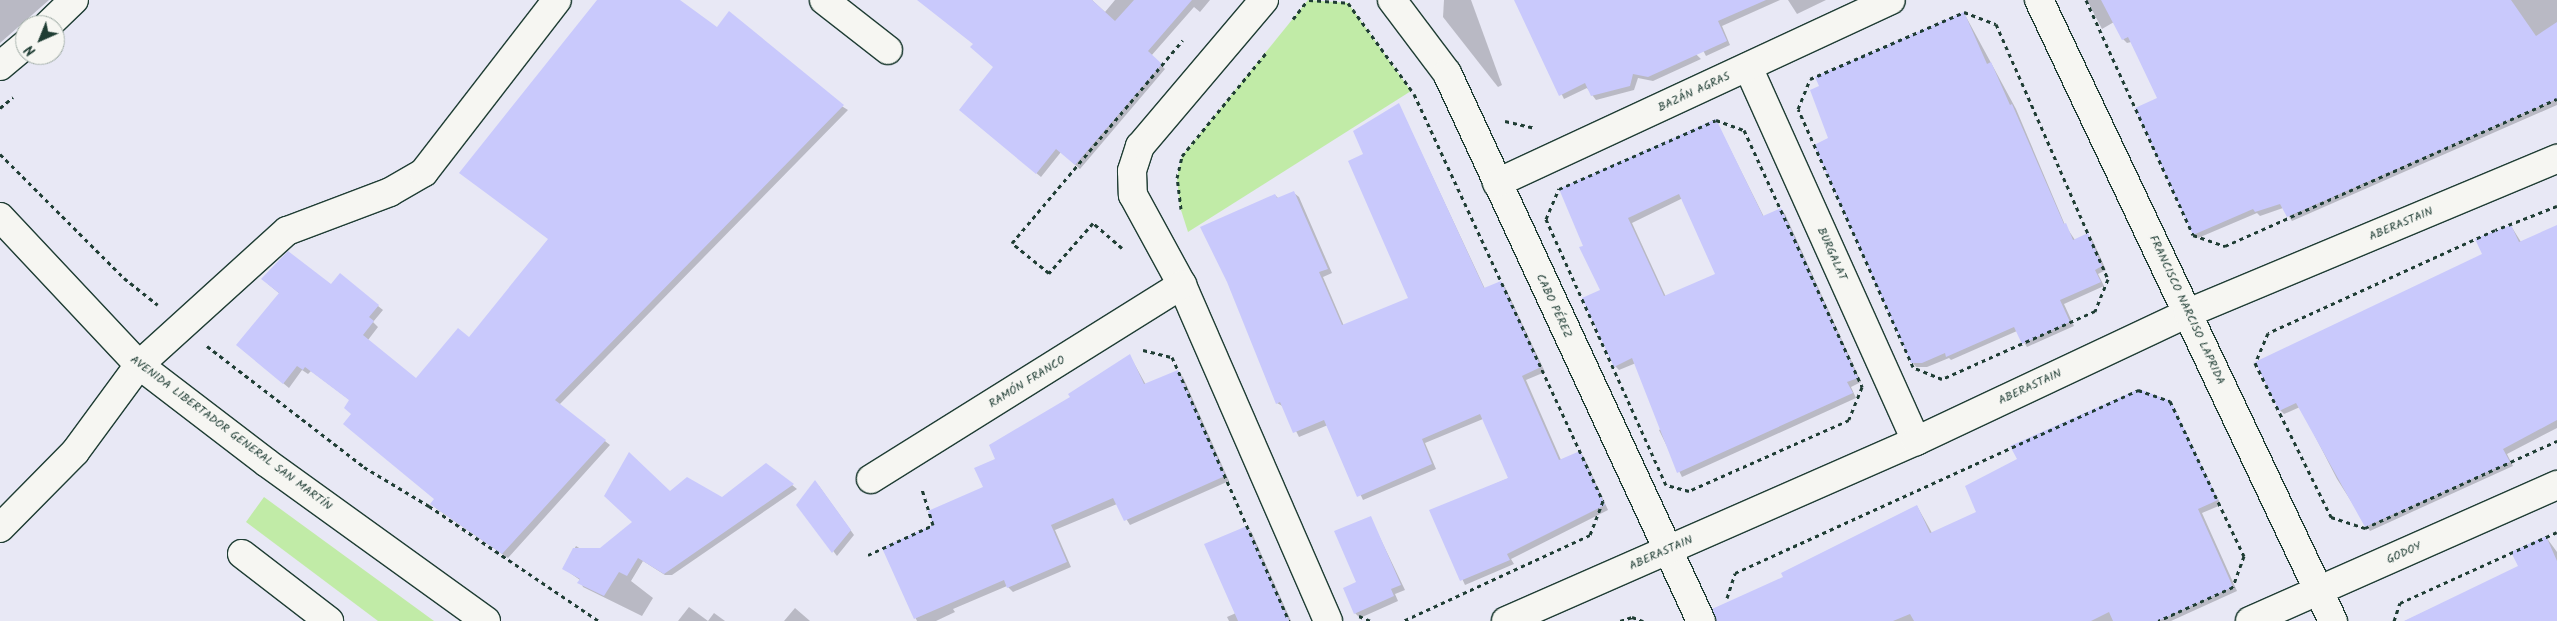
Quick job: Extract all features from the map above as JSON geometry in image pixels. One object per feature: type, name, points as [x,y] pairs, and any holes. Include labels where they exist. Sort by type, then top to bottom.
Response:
[{"type":"street","points":[[58,15],[74,0]]},
{"type":"street","points":[[0,528],[75,452],[139,365],[287,231],[390,192],[424,172],[558,0]]},
{"type":"street","points":[[824,0],[888,50]]},
{"type":"street","points":[[1264,0],[1140,146],[1132,171],[1133,195],[1182,285],[1328,621]]},
{"type":"street","name":"CABO PÉREZ","points":[[1392,0],[1447,73],[1701,621]]},
{"type":"street","name":"BAZÁN AGRAS","points":[[1497,183],[1891,0]]},
{"type":"street","name":"FRANCISCO NARCISO LAPRIDA","points":[[2039,0],[2333,621]]},
{"type":"street","points":[[0,66],[15,53]]},
{"type":"street","name":"BURGALAT","points":[[1748,67],[1916,441]]},
{"type":"street","name":"ABERASTAIN","points":[[1506,621],[1916,441],[2188,313],[2557,158]]},
{"type":"street","name":"AVENIDA LIBERTADOR GENERAL SAN MARTÍN","points":[[0,216],[139,365],[267,463],[486,621]]},
{"type":"street","name":"RAMÓN FRANCO","points":[[871,480],[1182,285]]},
{"type":"street","name":"GODOY","points":[[2250,621],[2557,485]]},
{"type":"street","points":[[242,554],[329,621]]},
{"type":"path","points":[[1290,22],[1308,0],[1348,3],[1414,94],[1604,501],[1590,535],[1403,621]]},
{"type":"path","points":[[2086,0],[2193,234],[2225,246],[2557,99]]},
{"type":"path","points":[[1964,12],[1996,24],[2108,279],[2096,311],[1942,379],[1912,367],[1798,109],[1810,79],[1964,12]]},
{"type":"path","points":[[1182,215],[1177,178],[1182,156],[1272,45]]},
{"type":"path","points":[[1498,116],[1501,120],[1536,128],[1544,125]]},
{"type":"path","points":[[1716,120],[1744,130],[1862,387],[1849,420],[1689,491],[1666,485],[1546,219],[1559,189],[1716,120]]},
{"type":"path","points":[[0,154],[124,278],[364,467],[429,506],[599,621]]},
{"type":"path","points":[[2557,206],[2494,230],[2268,334],[2255,363],[2331,517],[2365,528],[2557,441]]},
{"type":"path","points":[[1135,352],[1139,349],[1172,357],[1289,621]]},
{"type":"path","points":[[1726,602],[1734,573],[2138,390],[2170,400],[2244,556],[2233,587],[2158,621]]},
{"type":"path","points":[[868,555],[933,525],[920,489],[929,484]]},
{"type":"path","points":[[2394,621],[2400,603],[2557,532]]},
{"type":"path","points":[[1620,621],[1632,617],[1642,621]]},
{"type":"green space","points":[[1308,0],[1348,3],[1411,91],[1188,232],[1180,207],[1177,178],[1182,156]]},
{"type":"green space","points":[[264,497],[434,621],[378,621],[246,522]]},
{"type":"building","points":[[597,0],[680,0],[717,27],[729,11],[844,105],[555,400],[606,440],[502,554],[430,504],[434,499],[343,424],[351,414],[344,408],[349,400],[305,367],[303,370],[297,366],[283,384],[236,345],[279,293],[261,279],[288,251],[331,284],[340,273],[379,305],[369,317],[374,321],[363,335],[416,378],[458,328],[469,337],[548,239],[459,173]]},
{"type":"building","points":[[917,0],[1092,0],[1115,21],[1134,0],[1192,0],[1148,51],[1162,64],[1075,165],[1056,149],[1036,174],[959,110],[993,67],[970,47],[973,44]]},
{"type":"building","points":[[1514,0],[1766,0],[1718,21],[1727,41],[1648,77],[1633,74],[1630,86],[1591,96],[1585,83],[1559,96]]},
{"type":"building","points":[[2101,0],[2511,0],[2536,36],[2557,22],[2557,99],[2287,217],[2280,204],[2255,212],[2253,209],[2193,235],[2135,108],[2157,98],[2128,37],[2122,40]]},
{"type":"building","points":[[1964,12],[1987,64],[1991,62],[2010,105],[2012,104],[2064,224],[2066,223],[2073,240],[2088,233],[2102,266],[2095,270],[2101,282],[2060,300],[2070,322],[2022,344],[2014,327],[1946,357],[1945,353],[1922,363],[1911,363],[1814,145],[1828,138],[1810,90],[1819,86],[1815,77]]},
{"type":"building","points":[[1399,103],[1484,288],[1501,281],[1541,367],[1522,376],[1559,460],[1580,451],[1605,505],[1507,554],[1510,560],[1460,581],[1429,510],[1508,478],[1480,414],[1422,439],[1432,464],[1357,497],[1324,420],[1293,433],[1280,402],[1276,404],[1227,282],[1200,227],[1275,194],[1277,198],[1294,191],[1328,269],[1319,272],[1342,325],[1408,298],[1348,161],[1363,154],[1353,131]]},
{"type":"building","points":[[1716,119],[1763,216],[1781,208],[1858,378],[1847,382],[1853,393],[1677,473],[1632,358],[1614,367],[1582,298],[1600,290],[1579,247],[1583,246],[1559,189]],"holes":[[[1679,194],[1715,274],[1664,296],[1628,218]]]},
{"type":"building","points":[[2511,225],[2519,242],[2557,225],[2557,420],[2503,449],[2510,462],[2365,527],[2296,403],[2279,411],[2255,362],[2482,254],[2475,239]]},
{"type":"building","points":[[1130,354],[1144,384],[1178,370],[1225,476],[1124,521],[1113,498],[1051,525],[1067,562],[1007,588],[1004,580],[914,619],[882,548],[933,525],[928,511],[983,487],[974,468],[995,459],[989,445],[1070,397],[1068,394]]},
{"type":"building","points":[[2139,389],[2171,401],[2182,424],[2218,500],[2198,509],[2233,587],[2158,621],[2113,621],[2109,612],[2091,621],[1914,621],[1910,614],[1893,621],[1716,621],[1712,609],[1783,577],[1781,573],[1917,505],[1930,533],[1976,512],[1965,486],[2017,459],[2010,446]]},
{"type":"building","points":[[629,452],[670,491],[687,477],[722,497],[766,463],[794,484],[664,574],[638,558],[627,576],[619,572],[604,596],[577,583],[580,579],[562,569],[573,548],[600,548],[632,522],[604,496]]},
{"type":"building","points":[[815,480],[851,530],[832,553],[796,505]]},
{"type":"building","points":[[1371,516],[1401,585],[1391,589],[1394,596],[1354,614],[1343,588],[1356,582],[1334,531]]},
{"type":"building","points":[[1247,526],[1289,621],[1238,621],[1204,544]]},
{"type":"building","points":[[2546,536],[2557,561],[2557,621],[2404,621],[2518,566],[2511,552]]}]
